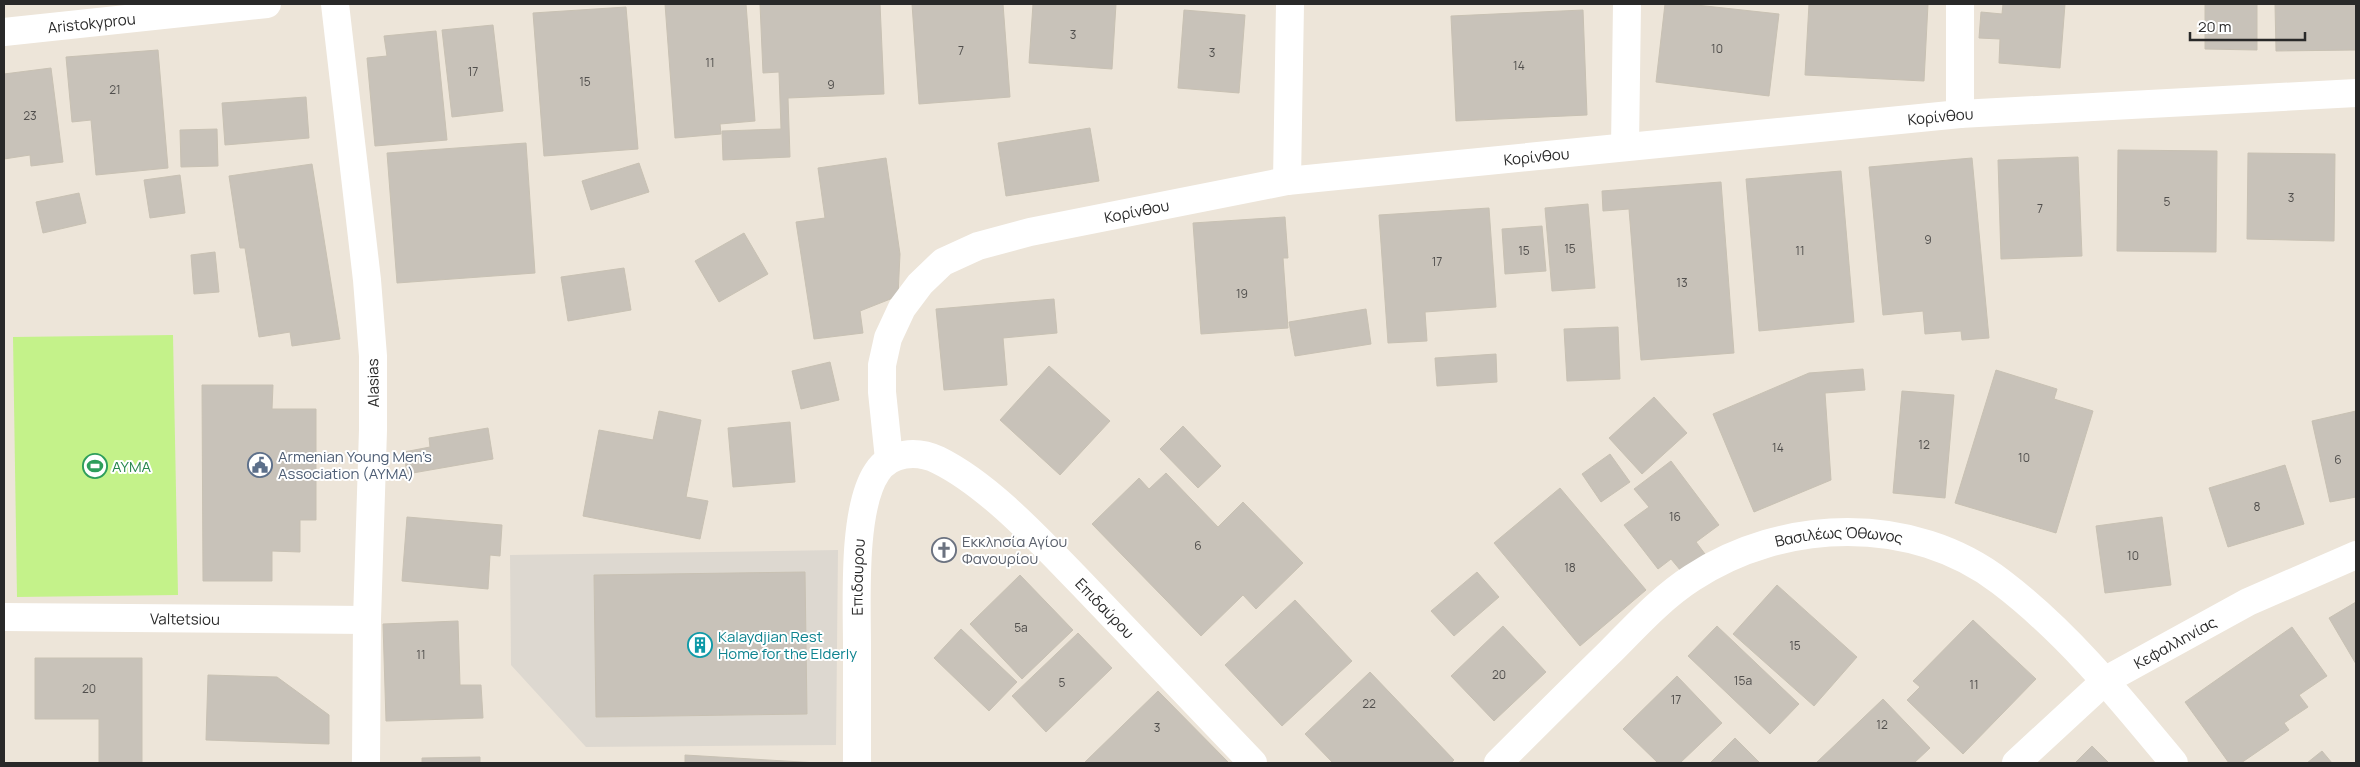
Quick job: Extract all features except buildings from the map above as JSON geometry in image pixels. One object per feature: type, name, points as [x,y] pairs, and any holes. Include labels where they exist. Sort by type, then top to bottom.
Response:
[{"type":"street","name":"Aristokyprou","points":[[4,32],[267,4]]},
{"type":"street","name":"Alasias","points":[[335,4],[367,280],[373,356],[366,763]]},
{"type":"street","points":[[1287,181],[1290,4]]},
{"type":"street","points":[[1625,147],[1627,4]]},
{"type":"street","points":[[1960,4],[1960,114]]},
{"type":"street","name":"Κορίνθου","points":[[889,459],[882,392],[882,365],[888,338],[902,308],[920,284],[943,262],[978,246],[1030,232],[1287,181],[1960,114],[2356,93]]},
{"type":"street","name":"Επιδαύρου","points":[[889,459],[914,454],[936,459],[976,484],[1051,552],[1253,763]]},
{"type":"street","name":"Επιδαυρου","points":[[857,763],[857,608],[860,537],[864,502],[877,472],[889,459]]},
{"type":"street","name":"Βασιλέως Όθωνος","points":[[1498,763],[1648,613],[1692,578],[1740,552],[1817,532],[1865,532],[1917,542],[1968,561],[2000,581],[2036,611],[2106,680],[2174,763]]},
{"type":"street","name":"Κεφαλληνίας","points":[[2016,763],[2106,680],[2248,602],[2356,555]]},
{"type":"street","name":"Valtetsiou","points":[[4,617],[367,620]]},
{"type":"green space","name":"ΑΥΜΑ","points":[[173,335],[178,595],[17,597],[13,337]]},
{"type":"shaded area","points":[[838,550],[836,745],[586,747],[511,665],[510,555]],"holes":[[[804,573],[596,717],[594,575]]]},
{"type":"place","name":"Armenian Young Men’s Association (AYMA)","points":[[260,465]]},
{"type":"place","name":"ΑΥΜΑ","points":[[95,466]]},
{"type":"place","name":"Εκκλησία Αγίου Φανουρίου","points":[[944,550]]},
{"type":"place","name":"Kalaydjian Rest Home for the Elderly","points":[[700,645]]}]
